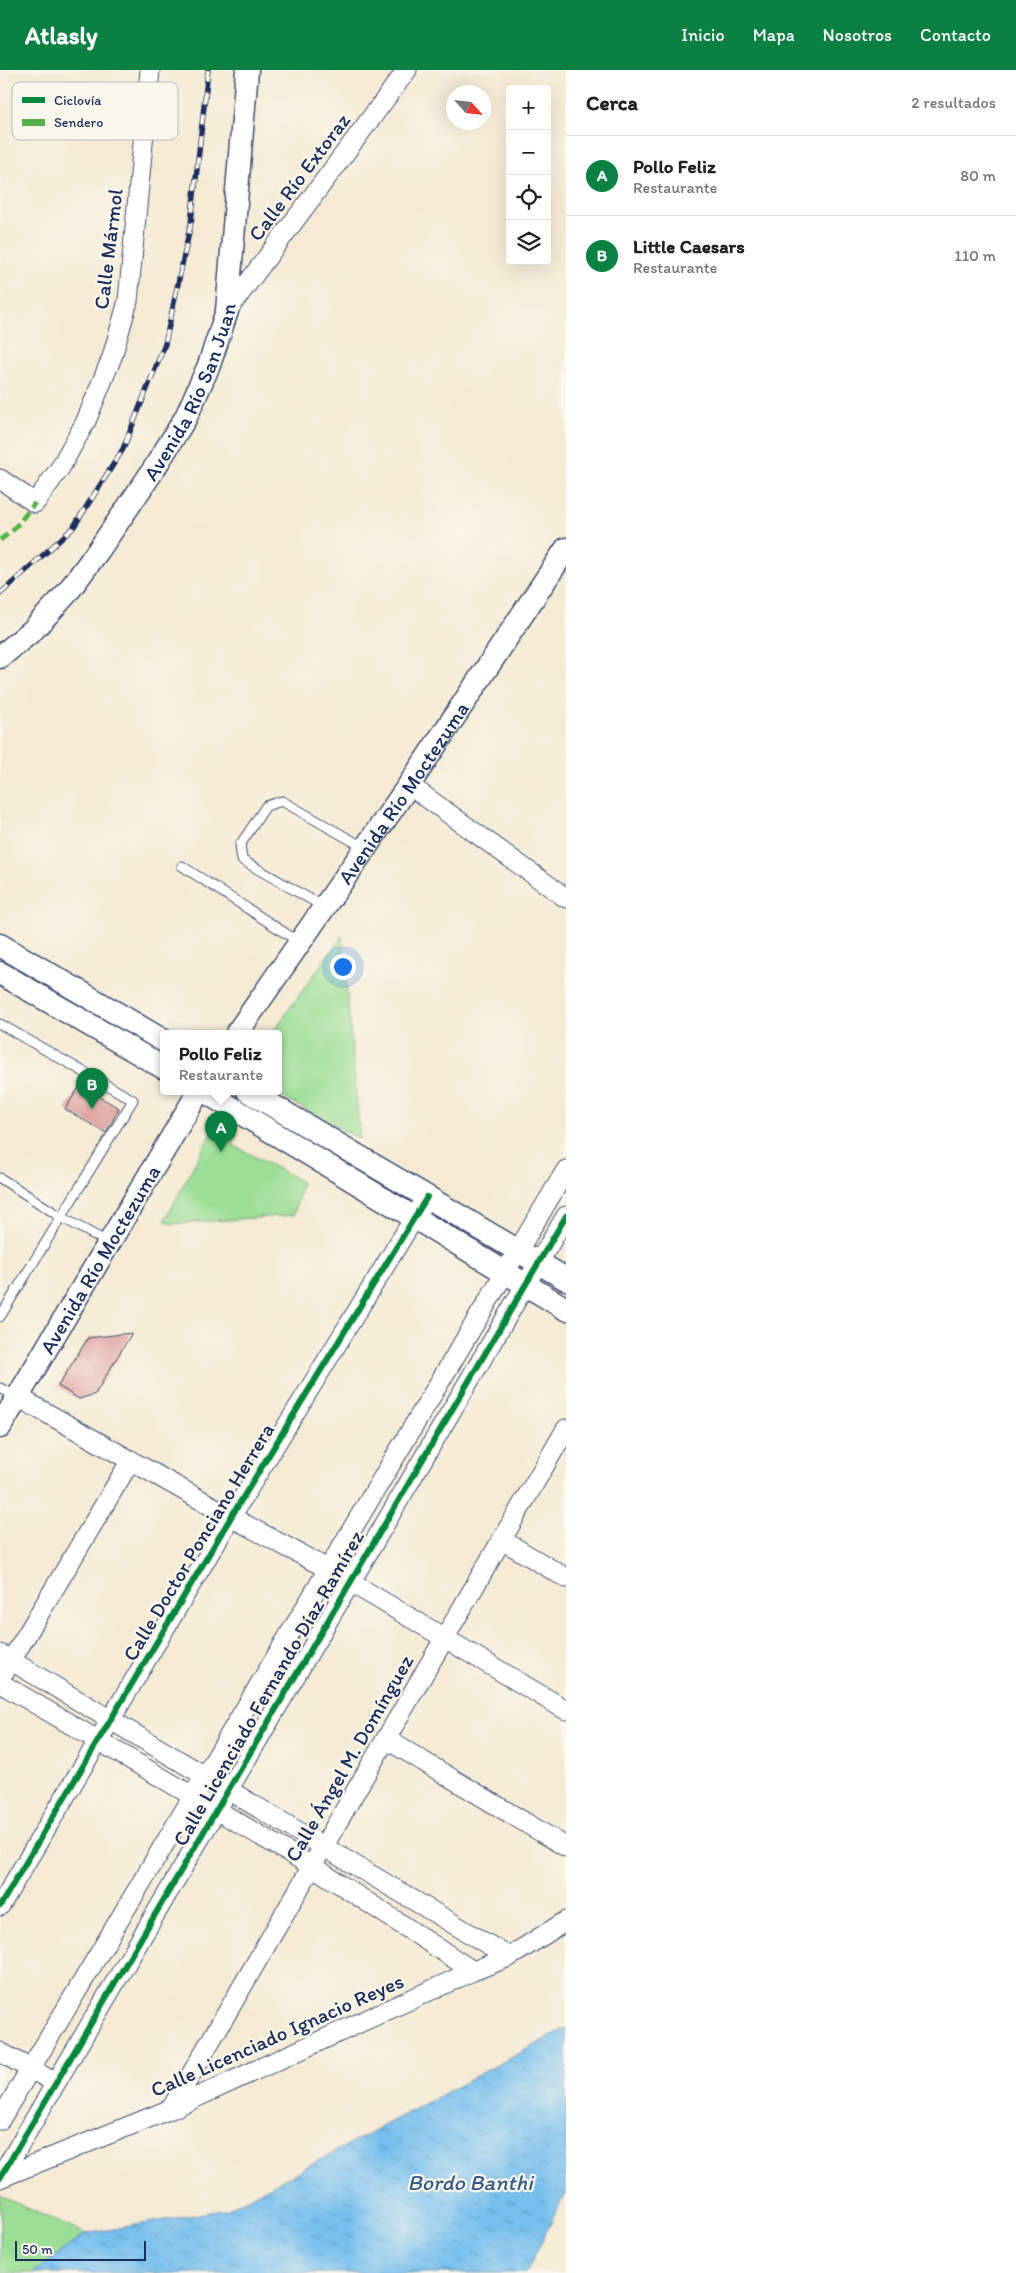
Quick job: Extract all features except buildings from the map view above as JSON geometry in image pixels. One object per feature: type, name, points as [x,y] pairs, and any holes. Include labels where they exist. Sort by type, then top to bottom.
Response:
[{"type":"street","name":"Avenida Río San Juan","points":[[0,657],[34,630],[67,593],[152,472],[186,417],[209,365],[227,311],[247,70]]},
{"type":"street","name":"Calle Río Extoraz","points":[[227,311],[407,70]]},
{"type":"street","name":"Calle Mármol","points":[[0,479],[36,503],[60,468],[86,422],[112,357],[128,301],[143,140]]},
{"type":"street","name":"Avenida Río Moctezuma","points":[[239,1030],[409,785],[566,549]]},
{"type":"street","points":[[409,785],[566,898]]},
{"type":"street","points":[[0,945],[160,1039]]},
{"type":"street","points":[[0,974],[160,1066]]},
{"type":"street","name":"Avenida Río Moctezuma","points":[[0,1427],[9,1392],[109,1243],[197,1095]]},
{"type":"street","points":[[211,1095],[566,1309]]},
{"type":"street","points":[[255,1095],[566,1279]]},
{"type":"street","name":"Calle Licenciado Fernando Díaz Ramírez","points":[[0,2120],[566,1170]]},
{"type":"street","name":"Calle Doctor Ponciano Herrera","points":[[0,1906],[112,1720],[230,1517],[427,1197]]},
{"type":"street","name":"Calle Licenciado Fernando Díaz Ramírez","points":[[0,2178],[227,1789],[566,1216]]},
{"type":"street","points":[[9,1392],[230,1517],[328,1569],[566,1710]]},
{"type":"street","name":"Calle Ángel M. Domínguez","points":[[170,2109],[444,1638],[564,1437]]},
{"type":"street","points":[[131,1460],[6,1657],[0,1681],[312,1866],[473,1971]]},
{"type":"street","points":[[502,1540],[566,1578]]},
{"type":"street","points":[[6,1657],[509,1957]]},
{"type":"street","points":[[386,1739],[566,1847]]},
{"type":"street","name":"Calle Licenciado Ignacio Reyes","points":[[0,2178],[170,2109],[473,1971],[509,1957],[566,1922]]},
{"type":"street","points":[[0,2052],[56,2083]]},
{"type":"lane","points":[[324,907],[242,860],[240,845],[266,806],[282,801],[365,848]]},
{"type":"lane","points":[[182,866],[299,943]]},
{"type":"lane","points":[[0,1024],[133,1100],[0,1317]]},
{"type":"lane","points":[[0,1178],[61,1217],[109,1243]]},
{"type":"green space","points":[[342,936],[360,1139],[278,1095],[282,1095],[282,1030],[274,1030]]},
{"type":"green space","points":[[217,1122],[237,1134],[233,1145],[302,1182],[294,1215],[171,1224],[165,1220]]},
{"type":"green space","points":[[0,2196],[85,2234],[33,2273],[0,2273]]},
{"type":"water","name":"Bordo Banthi","points":[[566,2028],[566,2192],[526,2273],[33,2273],[85,2234],[228,2209]]},
{"type":"railway","points":[[0,594],[73,528],[123,449],[165,344],[191,223],[208,70]]},
{"type":"marked path","points":[[0,540],[13,530],[35,503]]},
{"type":"cycle path","points":[[0,1906],[231,1517],[427,1197]]},
{"type":"cycle path","points":[[0,2178],[566,1216]]},
{"type":"place","name":"Little Caesars","points":[[92,1109]]},
{"type":"place","name":"Pollo Feliz","points":[[221,1152]]}]
